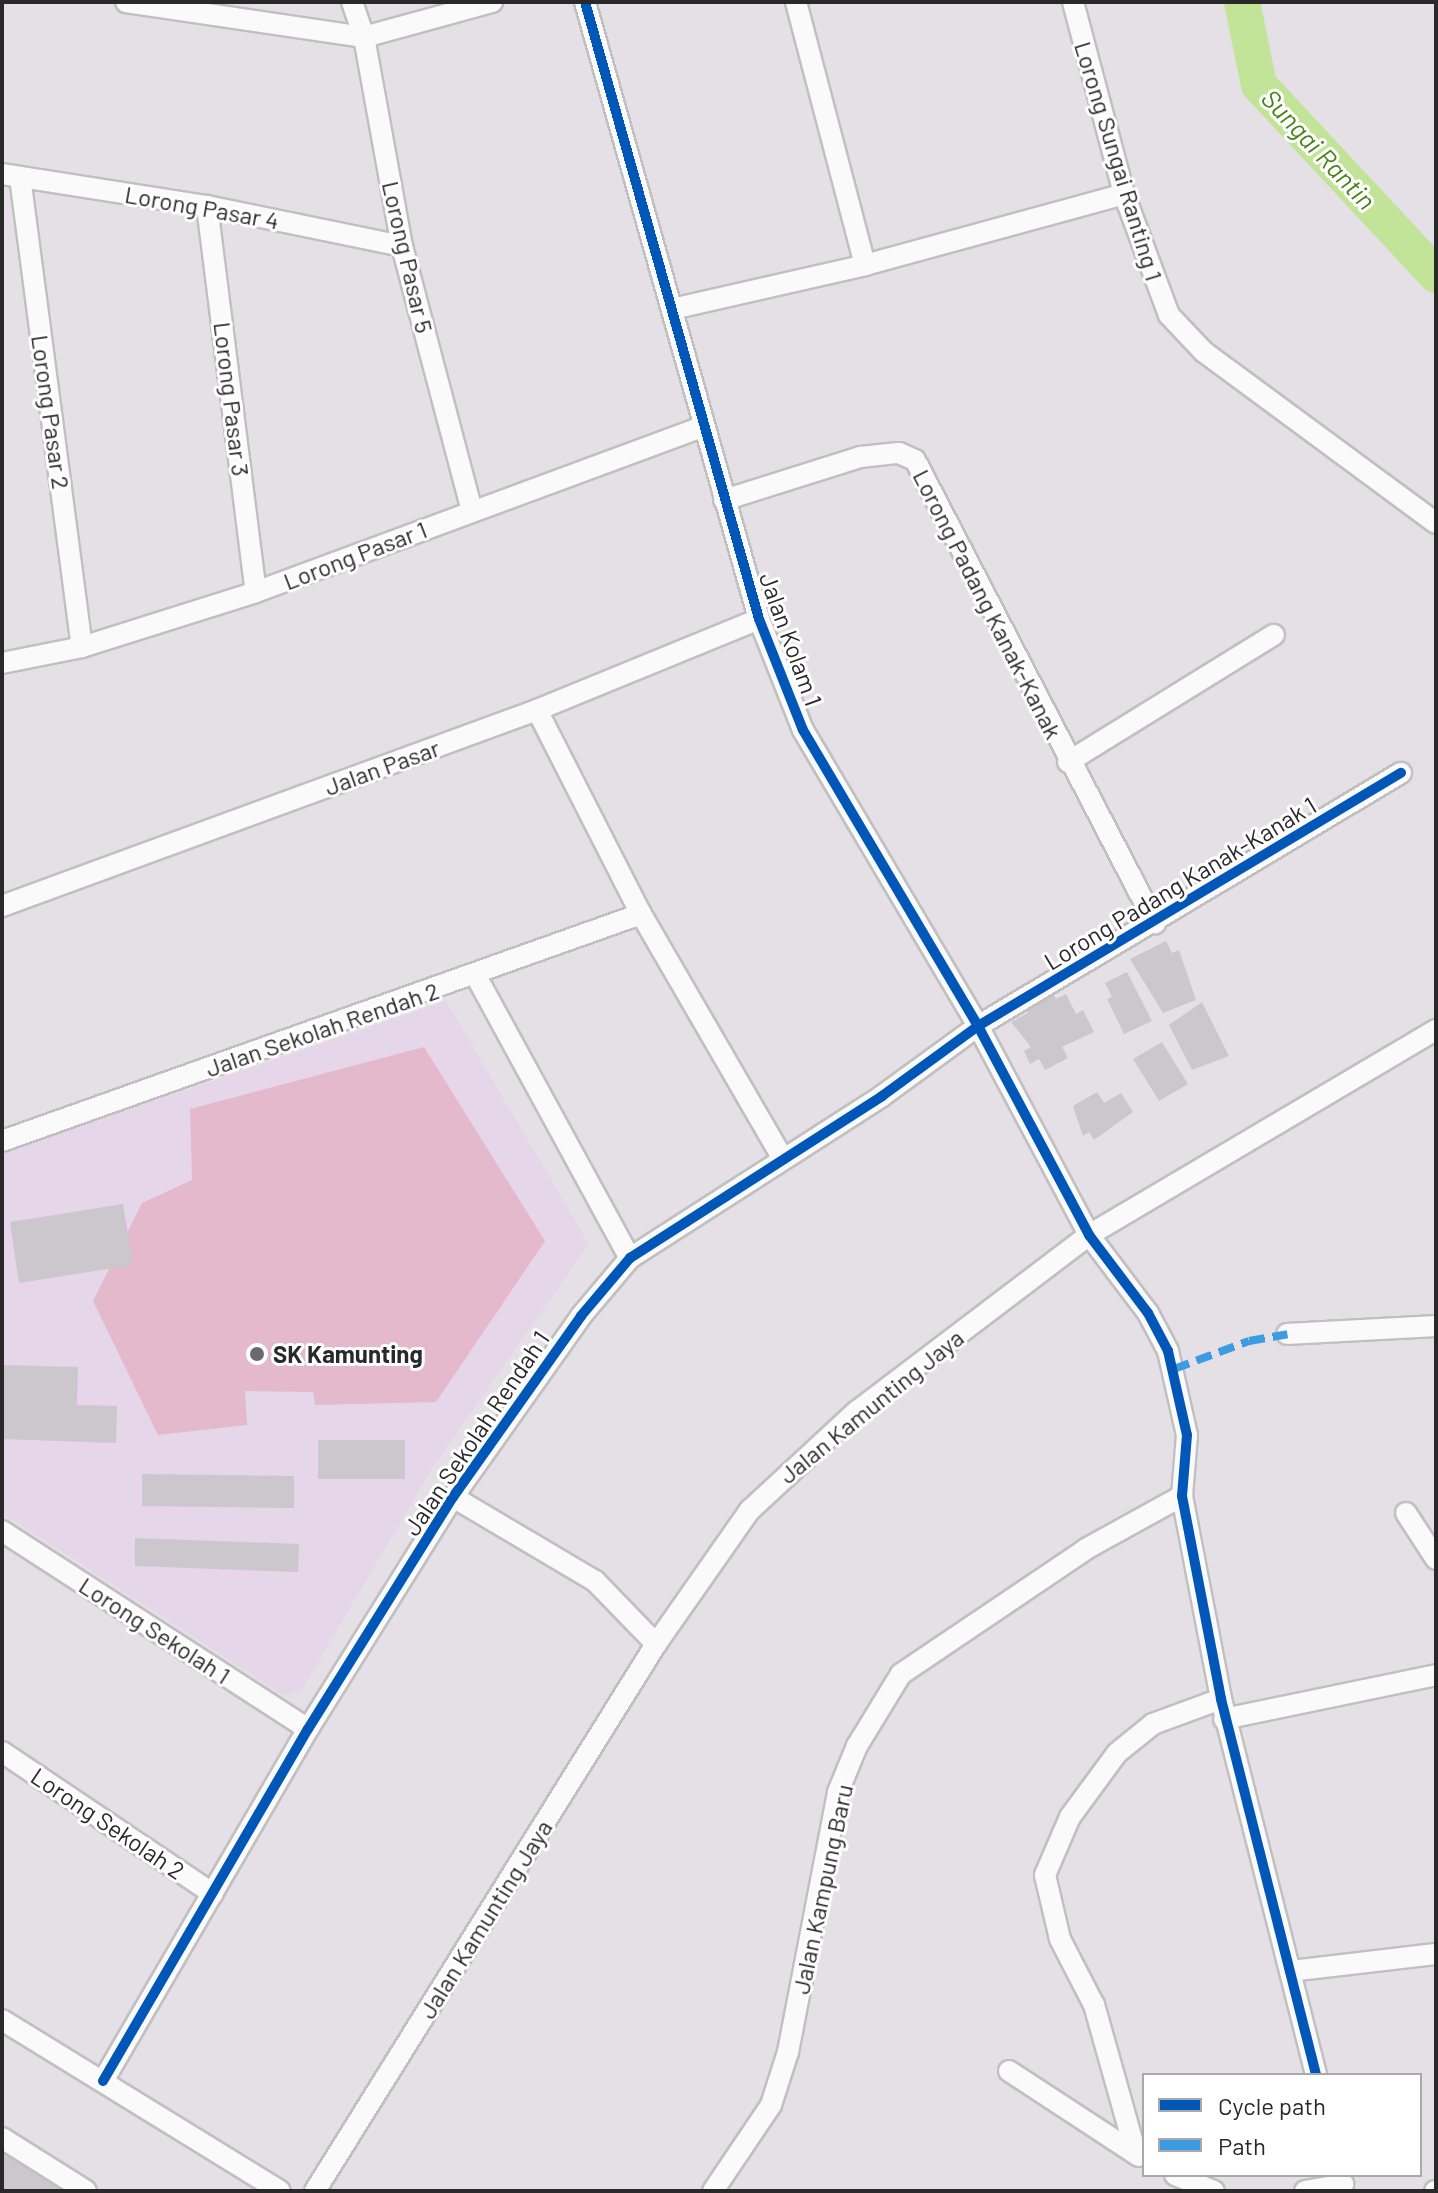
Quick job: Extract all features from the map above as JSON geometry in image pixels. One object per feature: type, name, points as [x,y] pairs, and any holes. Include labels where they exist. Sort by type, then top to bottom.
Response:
[{"type":"street","points":[[126,2],[364,37],[492,2]]},
{"type":"street","name":"Lorong Pasar 5","points":[[352,2],[364,37],[402,246],[472,511]]},
{"type":"street","name":"Jalan Kolam 1","points":[[585,2],[702,427],[759,619],[803,730],[978,1026],[1089,1235],[1148,1313],[1168,1351],[1187,1435],[1182,1496],[1222,1709],[1316,2073]]},
{"type":"street","points":[[796,2],[865,265]]},
{"type":"street","name":"Lorong Sungai Ranting 1","points":[[1073,2],[1124,194],[1169,315],[1204,352],[1436,523]]},
{"type":"street","name":"Lorong Pasar 4","points":[[11,176],[207,206],[402,246]]},
{"type":"street","name":"Lorong Pasar 2","points":[[11,176],[82,647]]},
{"type":"street","points":[[672,309],[865,265],[1124,194]]},
{"type":"street","name":"Lorong Pasar 3","points":[[207,206],[256,592]]},
{"type":"street","name":"Lorong Pasar 1","points":[[2,663],[82,647],[256,592],[702,427]]},
{"type":"street","name":"Lorong Padang Kanak-Kanak","points":[[724,500],[860,457],[899,453],[915,460],[1068,762],[1155,923]]},
{"type":"street","name":"Jalan Pasar","points":[[2,906],[537,710],[759,619]]},
{"type":"street","points":[[1068,762],[1274,635]]},
{"type":"street","points":[[537,710],[641,914],[783,1159]]},
{"type":"street","name":"Lorong Padang Kanak-Kanak 1","points":[[978,1026],[1155,923],[1401,773]]},
{"type":"street","name":"Jalan Sekolah Rendah 2","points":[[2,1141],[476,976],[641,914]]},
{"type":"street","points":[[476,976],[630,1258]]},
{"type":"street","name":"Jalan Sekolah Rendah 1","points":[[103,2081],[308,1729],[453,1497],[581,1316],[630,1258],[783,1159],[978,1026]]},
{"type":"street","name":"Jalan Kamunting Jaya","points":[[315,2191],[711,1560],[793,1465],[1089,1235],[1436,1030]]},
{"type":"street","points":[[1287,1334],[1436,1326]]},
{"type":"street","name":"Jalan Kampung Baru","points":[[713,2191],[771,2105],[788,2052],[838,1792],[857,1746],[901,1674],[1086,1549],[1182,1496]]},
{"type":"street","points":[[453,1497],[595,1581],[656,1644]]},
{"type":"street","points":[[1406,1513],[1436,1559]]},
{"type":"street","name":"Lorong Sekolah 1","points":[[2,1531],[308,1729]]},
{"type":"street","points":[[1140,2156],[1103,2033],[1060,1939],[1045,1875],[1070,1817],[1117,1753],[1153,1724],[1222,1709],[1436,1675]]},
{"type":"street","name":"Lorong Sekolah 2","points":[[2,1752],[213,1894]]},
{"type":"street","points":[[1291,1971],[1436,1954]]},
{"type":"street","points":[[2,2020],[280,2191]]},
{"type":"street","points":[[1009,2071],[1140,2156]]},
{"type":"street","points":[[2,2138],[86,2191]]},
{"type":"street","points":[[1180,2177],[1214,2191]]},
{"type":"street","points":[[1305,2191],[1343,2183]]},
{"type":"shaded area","name":"SK Kamunting","points":[[446,1001],[589,1244],[435,1464],[301,1691],[283,1695],[2,1513],[2,1153]]},
{"type":"shaded area","points":[[424,1047],[545,1241],[436,1402],[315,1405],[313,1392],[245,1391],[247,1425],[158,1435],[93,1301],[142,1203],[192,1180],[190,1109]]},
{"type":"building","points":[[1166,941],[1172,953],[1179,950],[1196,1000],[1163,1013],[1130,959]]},
{"type":"building","points":[[1127,972],[1152,1021],[1124,1034],[1107,999],[1112,997],[1105,983]]},
{"type":"building","points":[[1051,990],[1056,999],[1066,994],[1076,1014],[1083,1010],[1094,1032],[1062,1047],[1068,1058],[1045,1070],[1039,1059],[1030,1064],[1024,1051],[1031,1047],[1011,1022],[1028,1013],[1024,1003]]},
{"type":"building","points":[[1202,1002],[1229,1056],[1192,1070],[1169,1025]]},
{"type":"building","points":[[1162,1042],[1188,1084],[1159,1101],[1133,1059]]},
{"type":"building","points":[[1097,1092],[1104,1103],[1121,1093],[1133,1112],[1094,1140],[1089,1132],[1083,1136],[1073,1106]]},
{"type":"building","points":[[123,1204],[133,1265],[19,1283],[10,1222]]},
{"type":"building","points":[[2,1365],[78,1367],[77,1405],[117,1406],[116,1443],[2,1439]]},
{"type":"building","points":[[318,1440],[405,1440],[405,1479],[318,1479]]},
{"type":"building","points":[[142,1474],[294,1476],[294,1508],[142,1506]]},
{"type":"building","points":[[135,1538],[299,1544],[298,1572],[135,1566]]},
{"type":"building","points":[[2,2150],[74,2191],[2,2191]]},
{"type":"waterway","name":"Sungai Rantin","points":[[1242,2],[1259,85],[1436,275]]},
{"type":"marked path","points":[[1174,1369],[1249,1341],[1287,1334]]},
{"type":"cycle path","points":[[585,2],[759,619],[803,730],[978,1026],[1089,1235],[1148,1313],[1168,1351],[1187,1435],[1182,1496],[1221,1699],[1315,2073]]},
{"type":"cycle path","points":[[103,2081],[308,1729],[453,1497],[581,1316],[630,1258],[882,1096],[978,1026],[1401,773]]},
{"type":"place","name":"SK Kamunting","points":[[257,1354]]}]
